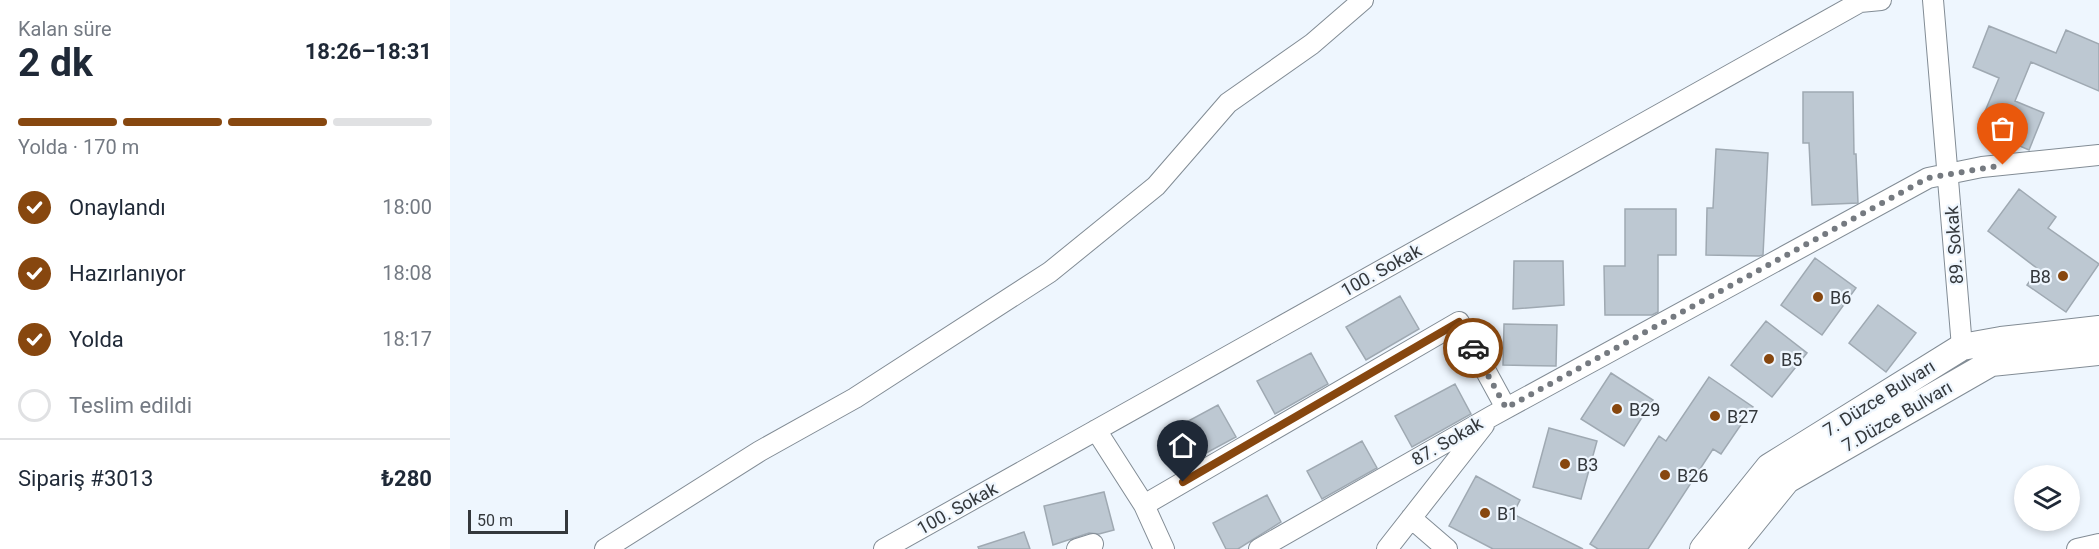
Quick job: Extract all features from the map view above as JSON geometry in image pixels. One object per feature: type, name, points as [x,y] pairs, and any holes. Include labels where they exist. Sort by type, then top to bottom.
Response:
[{"type":"main road","name":"7. Düzce Bulvarı","points":[[1703,549],[1768,467],[1962,347],[2001,340],[2099,329]]},
{"type":"main road","name":"7.Düzce Bulvarı","points":[[1731,549],[1787,480],[1991,363],[2099,352]]},
{"type":"street","points":[[605,549],[760,451],[855,398],[1050,272],[1156,186],[1228,103],[1312,44],[1363,0]]},
{"type":"street","name":"100. Sokak","points":[[884,549],[1860,2],[1881,0]]},
{"type":"street","name":"89. Sokak","points":[[1932,0],[1962,347]]},
{"type":"street","name":"87. Sokak","points":[[1262,548],[1499,412],[1928,178],[1982,167],[2099,155]]},
{"type":"street","points":[[1144,505],[1459,322],[1499,412],[1387,549]]},
{"type":"street","points":[[1096,430],[1144,505],[1164,549]]},
{"type":"street","points":[[1411,518],[1447,549]]},
{"type":"street","points":[[2077,549],[2099,544]]},
{"type":"building","points":[[1989,26],[2056,53],[2066,30],[2099,44],[2099,91],[2031,62],[2015,101],[2044,113],[2029,150],[1978,128],[1999,78],[1973,67]]},
{"type":"building","points":[[1803,92],[1853,92],[1858,203],[1812,205],[1809,143],[1803,143]]},
{"type":"building","points":[[1716,149],[1768,153],[1763,255],[1706,255],[1707,208],[1713,208]]},
{"type":"building","points":[[2019,189],[2056,217],[2048,228],[2099,264],[2066,312],[2027,285],[2038,269],[1988,231]]},
{"type":"building","points":[[1625,209],[1676,209],[1676,255],[1658,255],[1658,312],[1652,315],[1605,315],[1604,266],[1625,266]]},
{"type":"building","name":"B6","points":[[1815,258],[1856,288],[1822,335],[1781,305]]},
{"type":"building","points":[[1514,261],[1563,261],[1564,305],[1513,309]]},
{"type":"building","points":[[1400,296],[1419,329],[1366,360],[1346,327]]},
{"type":"building","points":[[1878,305],[1916,333],[1886,372],[1849,343]]},
{"type":"building","name":"B5","points":[[1766,321],[1807,353],[1772,397],[1731,365]]},
{"type":"building","points":[[1504,324],[1557,325],[1556,366],[1503,365]]},
{"type":"building","points":[[1311,353],[1328,384],[1275,414],[1257,381]]},
{"type":"building","name":"B29","points":[[1611,373],[1653,400],[1624,446],[1581,419]]},
{"type":"building","points":[[1709,377],[1753,407],[1721,454],[1713,449],[1648,549],[1598,549],[1590,544],[1659,436],[1666,441]]},
{"type":"building","points":[[1455,384],[1471,414],[1412,447],[1395,416]]},
{"type":"building","points":[[1218,405],[1236,437],[1184,465],[1166,433]]},
{"type":"building","name":"B3","points":[[1549,428],[1597,441],[1581,499],[1533,487]]},
{"type":"building","points":[[1362,441],[1377,468],[1322,499],[1307,471]]},
{"type":"building","name":"B1","points":[[1476,476],[1520,500],[1513,514],[1583,549],[1493,549],[1449,526]]},
{"type":"building","points":[[1104,492],[1114,530],[1099,534],[1089,533],[1053,545],[1044,506]]},
{"type":"building","points":[[1267,495],[1281,522],[1238,549],[1226,549],[1213,523]]},
{"type":"building","points":[[1024,532],[1030,549],[979,549],[978,547]]},
{"type":"way so far","points":[[1473,348],[1506,408],[1928,178],[2003,165]]},
{"type":"place","name":"B8","points":[[2063,276]]},
{"type":"place","name":"B6","points":[[1818,297]]},
{"type":"place","name":"B5","points":[[1769,359]]},
{"type":"place","name":"B29","points":[[1617,409]]},
{"type":"place","name":"B27","points":[[1715,416]]},
{"type":"place","name":"B3","points":[[1565,464]]},
{"type":"place","name":"B26","points":[[1665,475]]},
{"type":"place","name":"B1","points":[[1485,513]]},
{"type":"route","points":[[1183,482],[1459,322],[1473,348]]}]
